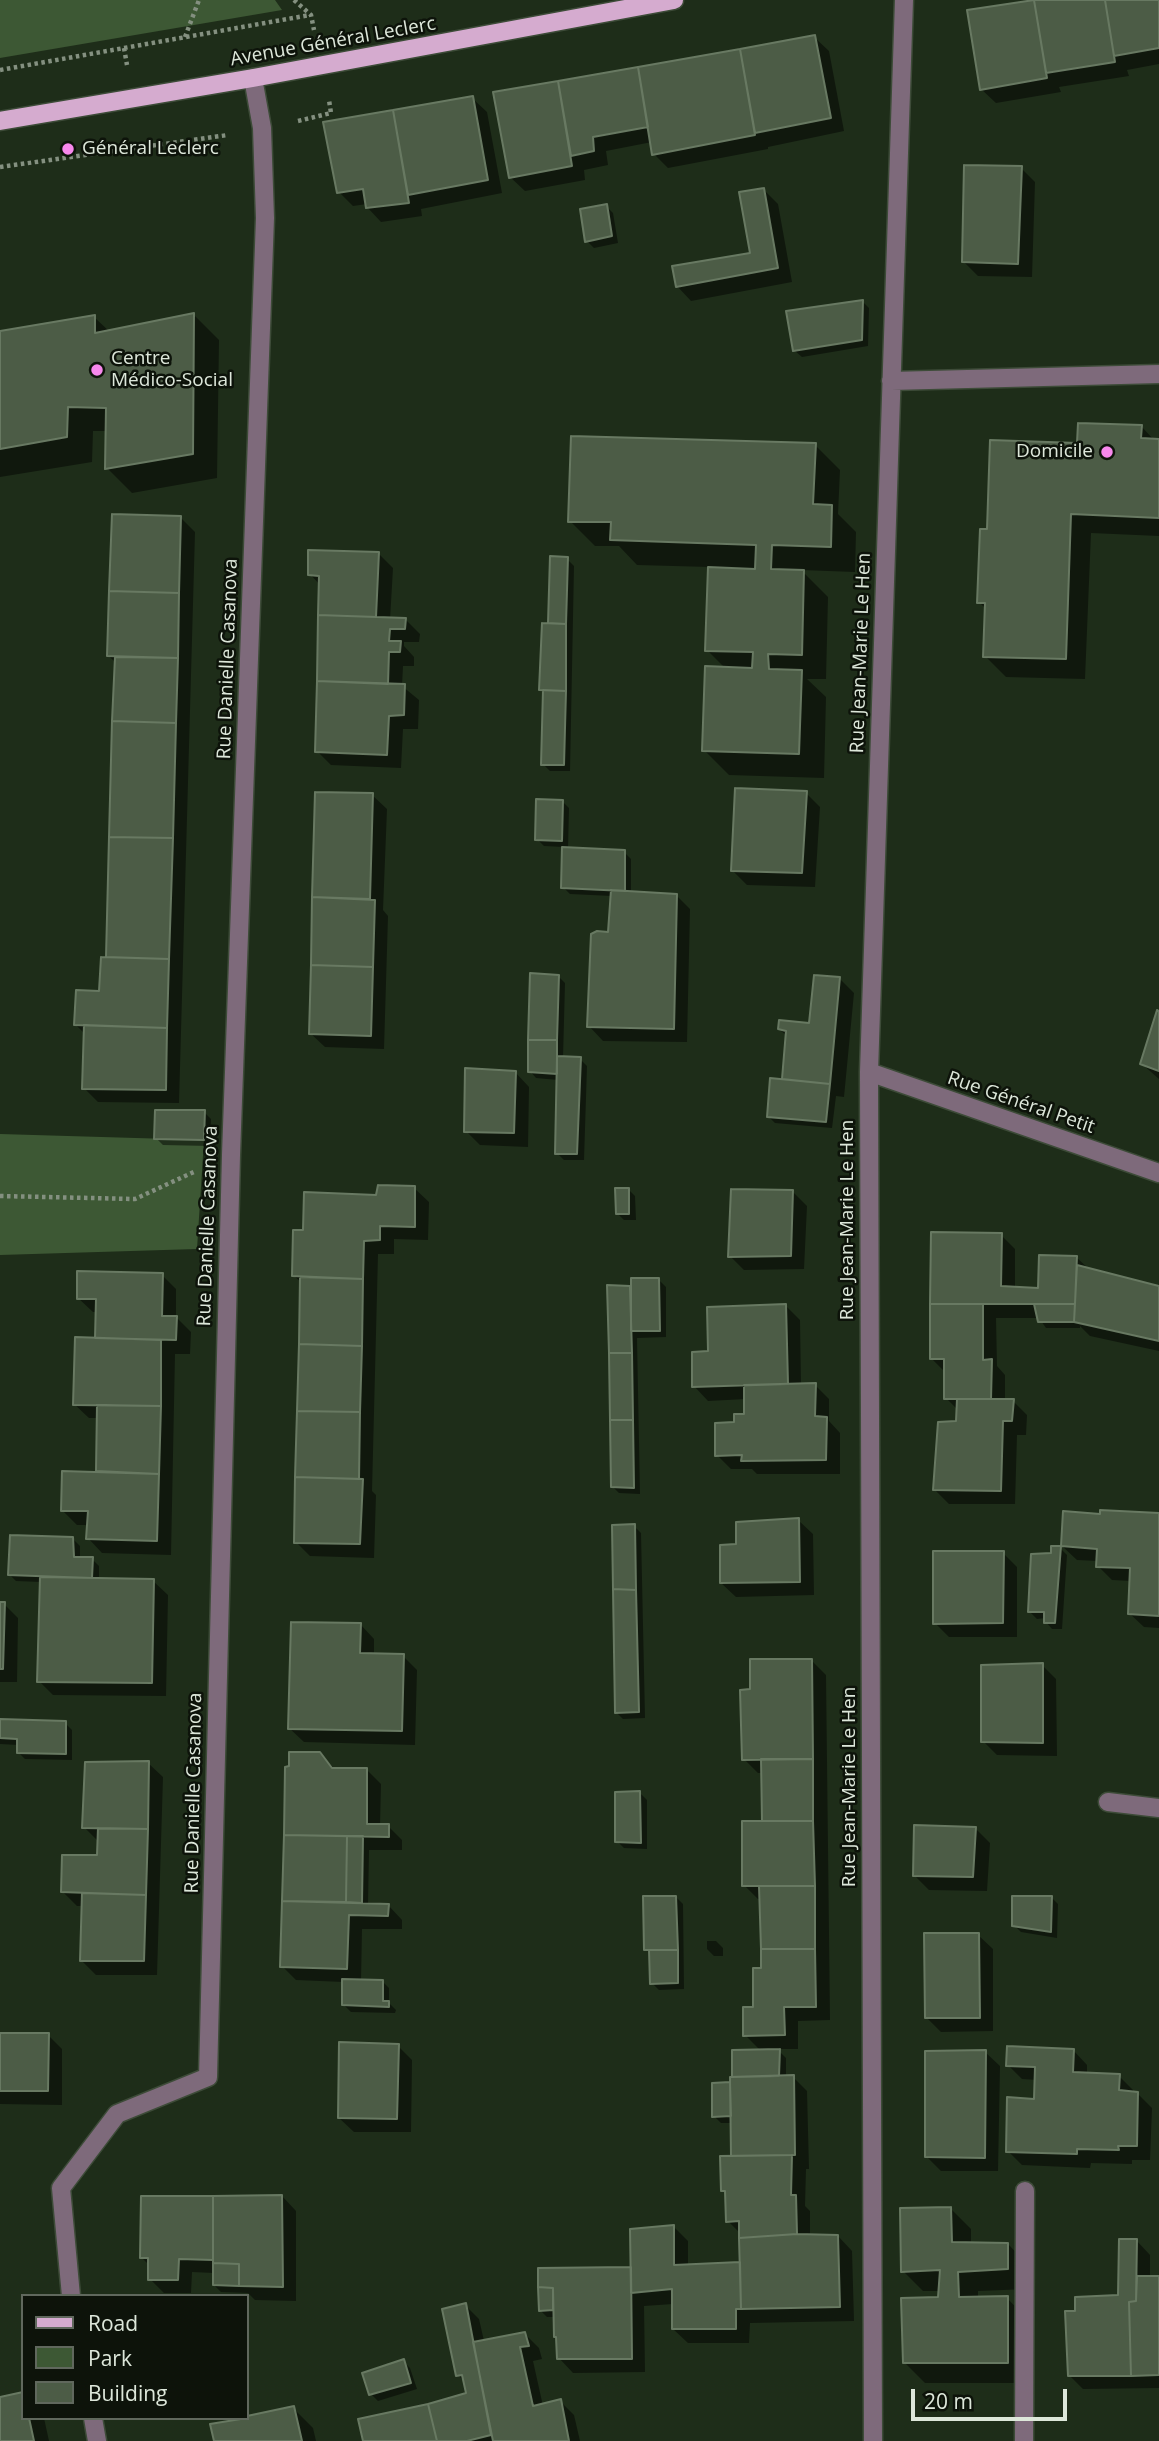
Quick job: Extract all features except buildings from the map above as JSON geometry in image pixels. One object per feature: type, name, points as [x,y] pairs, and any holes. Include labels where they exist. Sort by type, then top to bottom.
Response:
[{"type":"main road","name":"Avenue Général Leclerc","points":[[0,121],[253,78],[674,0]]},
{"type":"street","name":"Rue Jean-Marie Le Hen","points":[[873,2441],[869,1072],[904,0]]},
{"type":"street","name":"Rue Danielle Casanova","points":[[71,2294],[61,2189],[117,2114],[208,2077],[231,1155],[265,218],[262,128],[253,78]]},
{"type":"street","points":[[891,381],[1159,374]]},
{"type":"street","name":"Rue Général Petit","points":[[869,1072],[1159,1173]]},
{"type":"street","points":[[1108,1802],[1159,1808]]},
{"type":"street","points":[[1024,2441],[1025,2191]]},
{"type":"street","points":[[93,2420],[97,2441]]},
{"type":"path","points":[[185,37],[199,0]]},
{"type":"path","points":[[0,70],[311,15],[294,0]]},
{"type":"path","points":[[0,167],[223,136],[331,113]]},
{"type":"path","points":[[0,1196],[135,1199],[231,1155]]},
{"type":"green space","points":[[0,0],[275,0],[282,10],[0,58]]},
{"type":"green space","points":[[0,1134],[204,1140],[197,1249],[0,1255]]},
{"type":"place","name":"Général Leclerc","points":[[68,149]]},
{"type":"place","name":"Centre Médico-Social","points":[[97,370]]},
{"type":"place","name":"Domicile","points":[[1107,452]]}]
